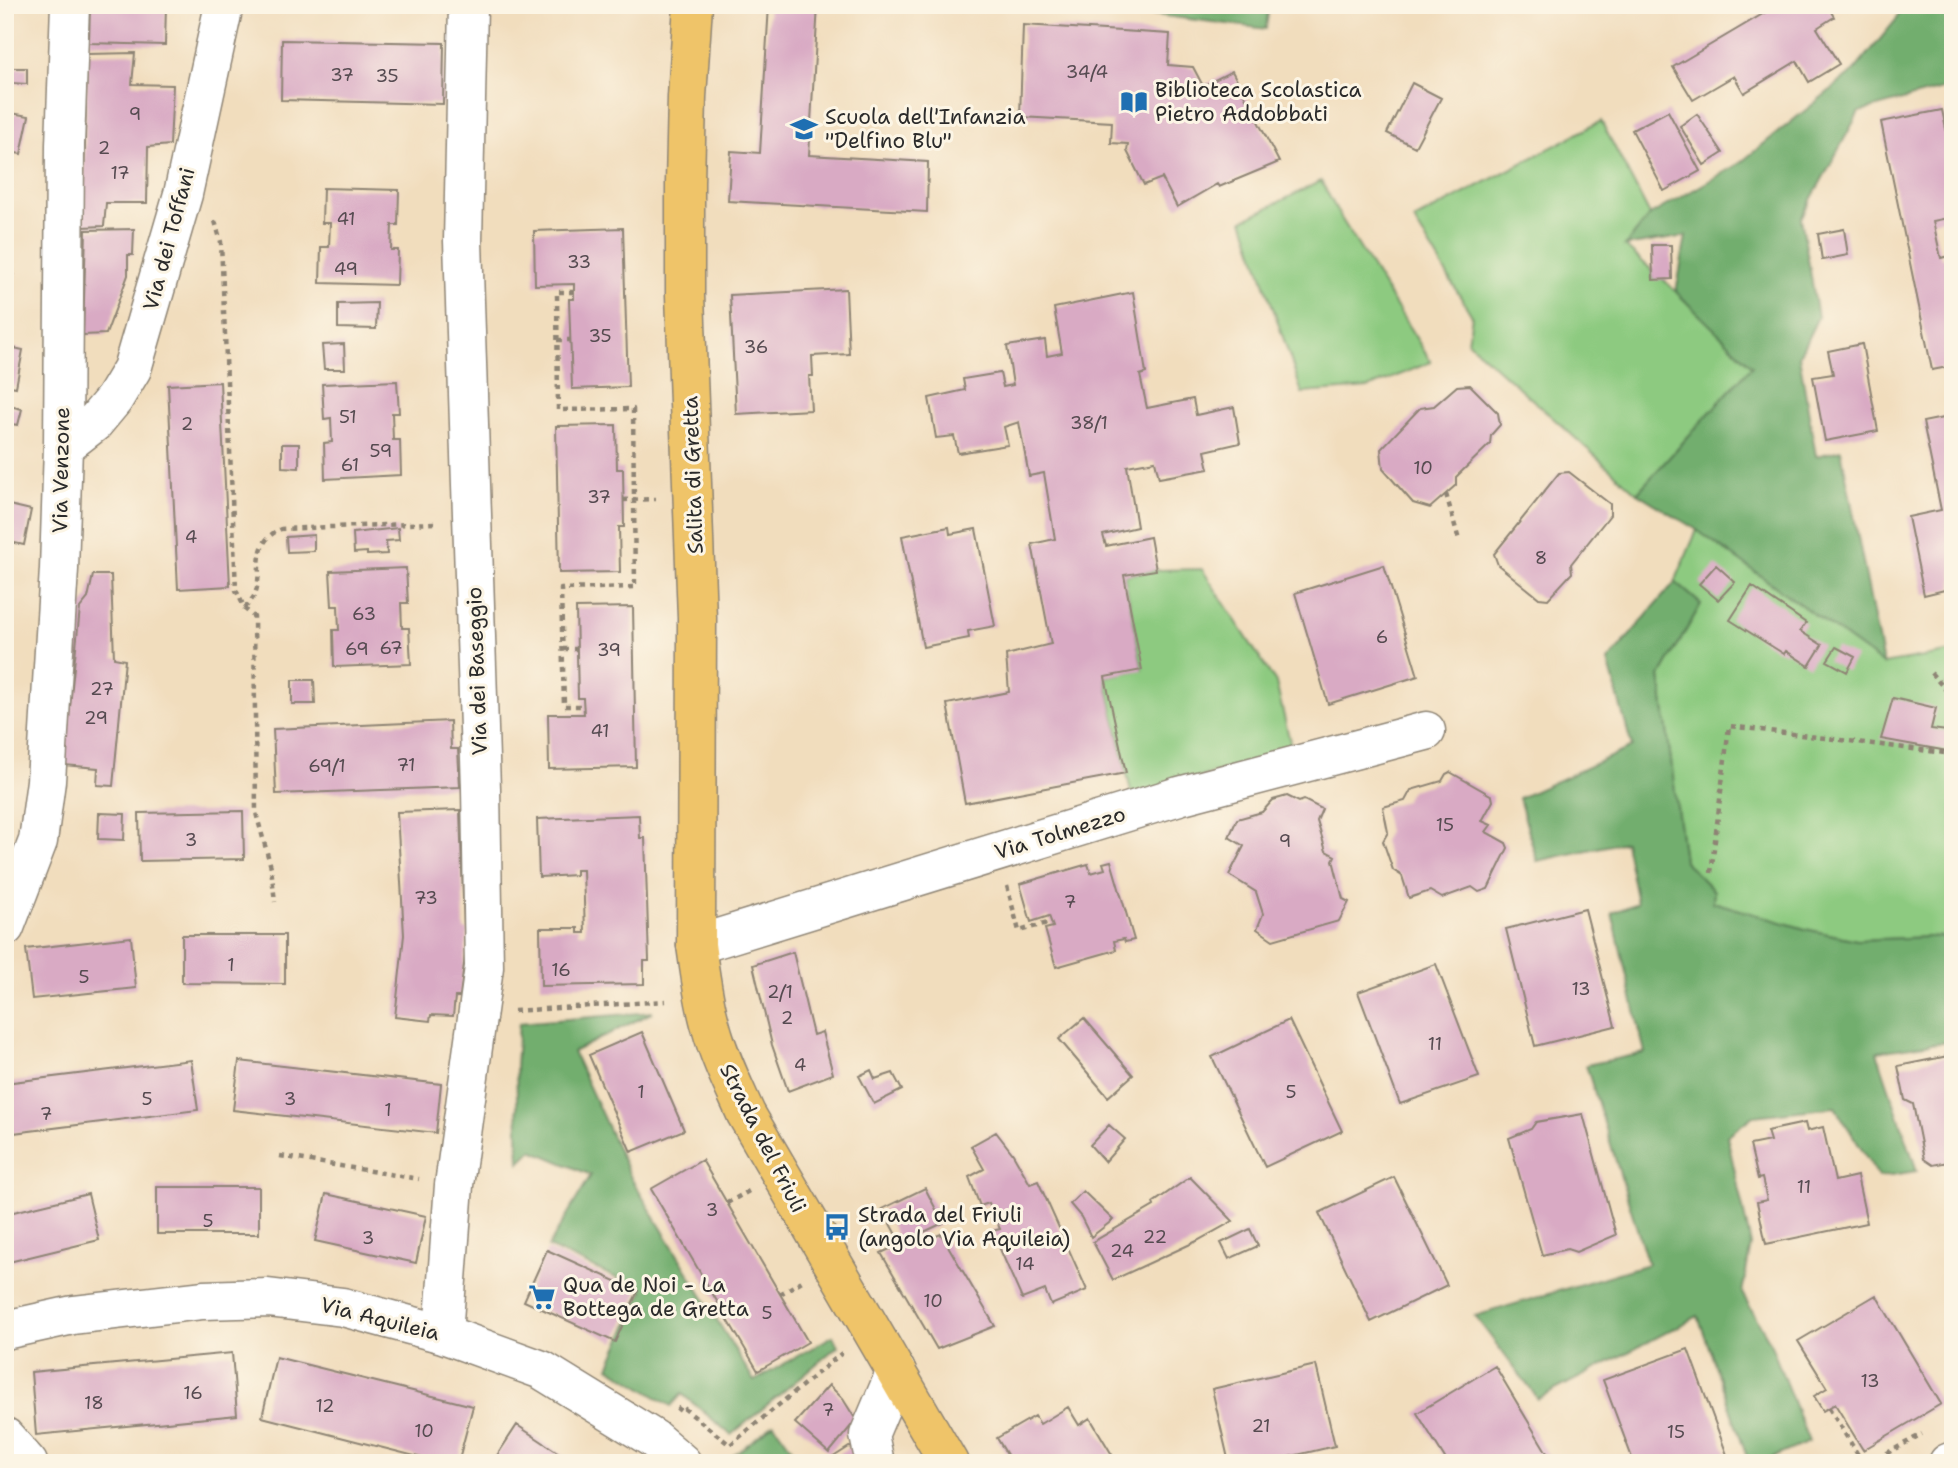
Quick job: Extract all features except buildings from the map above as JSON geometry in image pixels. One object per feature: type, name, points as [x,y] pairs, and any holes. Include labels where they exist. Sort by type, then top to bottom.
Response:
[{"type":"main road","name":"Salita di Gretta","points":[[693,5],[687,97],[685,295],[696,606],[696,945]]},
{"type":"main road","name":"Strada del Friuli","points":[[696,945],[711,1029],[746,1114],[949,1463]]},
{"type":"street","name":"Via Venzone","points":[[5,927],[38,841],[46,781],[59,569],[63,447],[65,145],[70,5]]},
{"type":"street","name":"Via dei Toffani","points":[[63,447],[94,423],[114,399],[132,369],[183,194],[224,5]]},
{"type":"street","name":"Via dei Baseggio","points":[[443,1334],[454,1185],[484,967],[481,789],[463,241],[468,5]]},
{"type":"street","name":"Via Tolmezzo","points":[[696,945],[1179,796],[1426,731]]},
{"type":"street","name":"Via Aquileia","points":[[5,1330],[73,1315],[203,1300],[268,1298],[343,1307],[443,1334],[542,1370],[654,1439],[682,1463]]},
{"type":"street","points":[[874,1463],[870,1435],[896,1371]]},
{"type":"street","points":[[5,1437],[28,1463]]},
{"type":"street","points":[[1937,1447],[1953,1461]]},
{"type":"path","points":[[183,194],[199,197],[212,209],[221,242],[236,590],[245,609],[254,617],[256,813],[271,867],[275,902]]},
{"type":"path","points":[[574,292],[557,292],[558,410],[633,408],[635,587],[561,589],[564,706],[583,706]]},
{"type":"path","points":[[557,340],[570,340]]},
{"type":"path","points":[[1446,494],[1459,540]]},
{"type":"path","points":[[623,500],[663,498]]},
{"type":"path","points":[[245,609],[256,593],[260,552],[271,533],[281,529],[471,521]]},
{"type":"path","points":[[563,649],[577,649]]},
{"type":"path","points":[[1931,673],[1953,698]]},
{"type":"path","points":[[1711,873],[1729,726],[1953,754]]},
{"type":"path","points":[[1014,910],[1019,931],[1051,922]]},
{"type":"path","points":[[510,1012],[678,1000]]},
{"type":"path","points":[[281,1156],[454,1185]]},
{"type":"path","points":[[672,1417],[681,1406],[730,1446],[851,1347]]},
{"type":"path","points":[[1829,1408],[1863,1463]]},
{"type":"path","points":[[1869,1463],[1937,1447]]},
{"type":"green space","points":[[1078,5],[1269,5],[1266,29]]},
{"type":"green space","points":[[1903,5],[1948,5],[1953,41],[1953,86],[1859,112],[1801,218],[1818,317],[1799,356],[1816,456],[1841,450],[1883,664],[1697,530],[1637,493],[1752,366],[1676,292],[1686,236],[1625,246],[1650,215],[1740,163],[1854,71],[1896,20]]},
{"type":"green space","points":[[1601,121],[1650,215],[1625,246],[1653,271],[1653,279],[1663,279],[1752,366],[1637,493],[1468,342],[1472,316],[1414,220]]},
{"type":"green space","points":[[1321,181],[1341,218],[1431,362],[1368,388],[1302,393],[1243,220]]},
{"type":"green space","points":[[1697,530],[1883,664],[1953,652],[1953,683],[1946,685],[1953,693],[1953,936],[1857,940],[1805,929],[1713,902],[1714,891],[1684,861],[1660,676],[1701,604],[1675,582]]},
{"type":"green space","points":[[1202,569],[1276,683],[1292,750],[1132,797],[1105,677],[1142,669],[1124,575],[1156,570]]},
{"type":"green space","points":[[1675,582],[1701,604],[1660,676],[1684,861],[1714,891],[1713,902],[1805,929],[1857,940],[1953,936],[1953,1041],[1877,1052],[1917,1171],[1879,1177],[1835,1107],[1753,1116],[1727,1136],[1751,1245],[1742,1293],[1769,1340],[1809,1442],[1760,1463],[1749,1463],[1698,1316],[1538,1399],[1475,1316],[1648,1264],[1586,1065],[1645,1053],[1612,913],[1637,903],[1625,842],[1537,861],[1519,798],[1632,747],[1608,661]]},
{"type":"green space","points":[[653,1012],[573,1052],[631,1178],[754,1381],[833,1336],[838,1346],[731,1435],[682,1394],[671,1406],[609,1367],[643,1290],[548,1247],[591,1175],[532,1150],[519,1163],[516,1066],[519,1023]]},
{"type":"green space","points":[[774,1424],[802,1463],[738,1463],[731,1457]]},
{"type":"place","name":"Biblioteca Scolastica Pietro Addobbati","points":[[1134,102]]},
{"type":"place","name":"Scuola dell'Infanzia \"Delfino Blu\"","points":[[804,129]]},
{"type":"place","name":"Strada del Friuli (angolo Via Aquileia)","points":[[837,1227]]},
{"type":"place","name":"Qua de Noi - La Bottega de Gretta","points":[[542,1297]]}]
